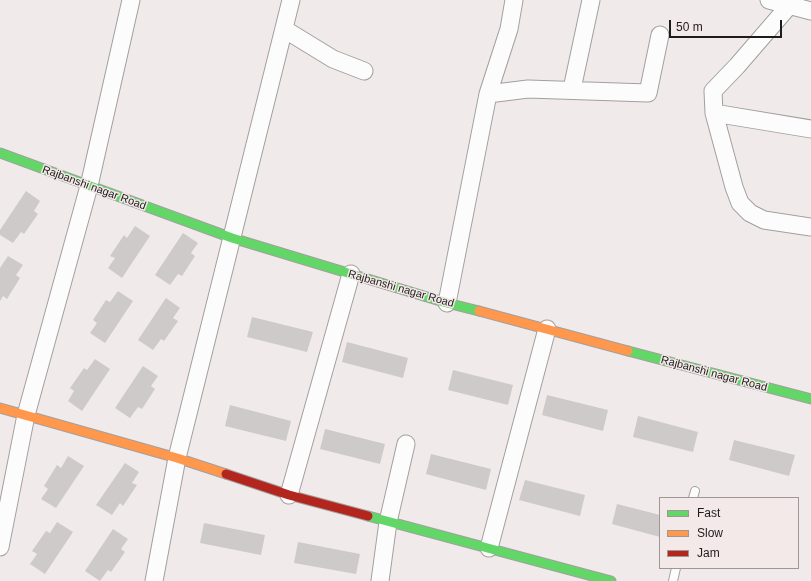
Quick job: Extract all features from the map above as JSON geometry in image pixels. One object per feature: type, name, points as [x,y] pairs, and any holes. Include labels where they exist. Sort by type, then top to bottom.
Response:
[{"type":"street","points":[[0,547],[26,415],[89,186],[130,0]]},
{"type":"street","points":[[154,581],[177,458],[292,0]]},
{"type":"street","points":[[447,303],[488,94],[509,29],[514,0]]},
{"type":"street","points":[[572,89],[591,0]]},
{"type":"street","points":[[769,0],[792,2],[811,11]]},
{"type":"street","points":[[792,2],[737,66],[713,91],[714,113],[734,187],[740,203],[750,213],[764,220],[811,227]]},
{"type":"street","points":[[284,29],[333,59],[364,71]]},
{"type":"street","points":[[488,94],[528,89],[572,89],[648,93],[660,35]]},
{"type":"street","points":[[714,113],[811,129]]},
{"type":"street","name":"Rajbanshi nagar Road","points":[[0,153],[232,238],[447,303],[811,399]]},
{"type":"street","points":[[289,495],[351,274]]},
{"type":"street","points":[[489,548],[547,329]]},
{"type":"street","points":[[0,408],[177,458],[289,495],[610,581]]},
{"type":"street","points":[[380,581],[388,522],[406,444]]},
{"type":"lane","points":[[673,581],[676,569]]},
{"type":"building","points":[[26,191],[40,201],[34,211],[38,214],[24,234],[21,232],[13,243],[0,235],[0,230]]},
{"type":"building","points":[[135,226],[150,236],[122,278],[108,268],[115,258],[110,256],[124,235],[127,238]]},
{"type":"building","points":[[183,233],[198,243],[191,253],[195,256],[182,276],[178,274],[170,285],[155,275]]},
{"type":"building","points":[[8,256],[23,265],[16,275],[20,278],[7,299],[3,296],[0,301],[0,268]]},
{"type":"building","points":[[118,291],[133,301],[105,343],[90,333],[97,323],[93,320],[106,300],[110,302]]},
{"type":"building","points":[[166,298],[180,308],[173,318],[178,321],[164,341],[161,339],[153,350],[138,340]]},
{"type":"building","points":[[252,317],[313,332],[307,352],[247,337]]},
{"type":"building","points":[[347,342],[408,358],[403,378],[342,362]]},
{"type":"building","points":[[95,359],[110,369],[82,411],[68,401],[74,391],[70,388],[84,368],[87,370]]},
{"type":"building","points":[[143,366],[158,376],[151,386],[155,389],[142,409],[138,407],[130,418],[115,408]]},
{"type":"building","points":[[453,370],[513,385],[508,405],[448,390]]},
{"type":"building","points":[[547,395],[608,410],[603,431],[542,415]]},
{"type":"building","points":[[230,405],[291,421],[286,441],[225,426]]},
{"type":"building","points":[[638,416],[698,432],[693,452],[633,437]]},
{"type":"building","points":[[325,429],[385,444],[380,464],[320,449]]},
{"type":"building","points":[[734,440],[795,455],[789,476],[729,460]]},
{"type":"building","points":[[431,454],[491,469],[486,490],[426,474]]},
{"type":"building","points":[[68,456],[84,466],[56,508],[41,499],[48,489],[44,486],[57,465],[61,468]]},
{"type":"building","points":[[125,463],[139,472],[132,483],[137,485],[123,506],[120,503],[112,515],[96,505]]},
{"type":"building","points":[[525,480],[585,495],[580,516],[519,500]]},
{"type":"building","points":[[617,504],[659,515],[659,537],[612,524]]},
{"type":"building","points":[[57,522],[73,532],[45,574],[30,564],[37,554],[32,551],[46,531],[50,533]]},
{"type":"building","points":[[204,523],[265,535],[261,555],[200,543]]},
{"type":"building","points":[[113,529],[128,539],[121,549],[125,552],[111,572],[108,570],[100,581],[85,571]]},
{"type":"building","points":[[298,542],[360,554],[356,574],[294,563]]},
{"type":"traffic: fast","points":[[0,153],[232,238],[447,303],[479,311]]},
{"type":"traffic: fast","points":[[628,351],[811,399]]},
{"type":"traffic: fast","points":[[368,516],[611,581]]},
{"type":"traffic: slow","points":[[479,311],[628,351]]},
{"type":"traffic: slow","points":[[0,408],[177,458],[226,474]]},
{"type":"traffic: jam","points":[[226,474],[289,495],[368,516]]}]
